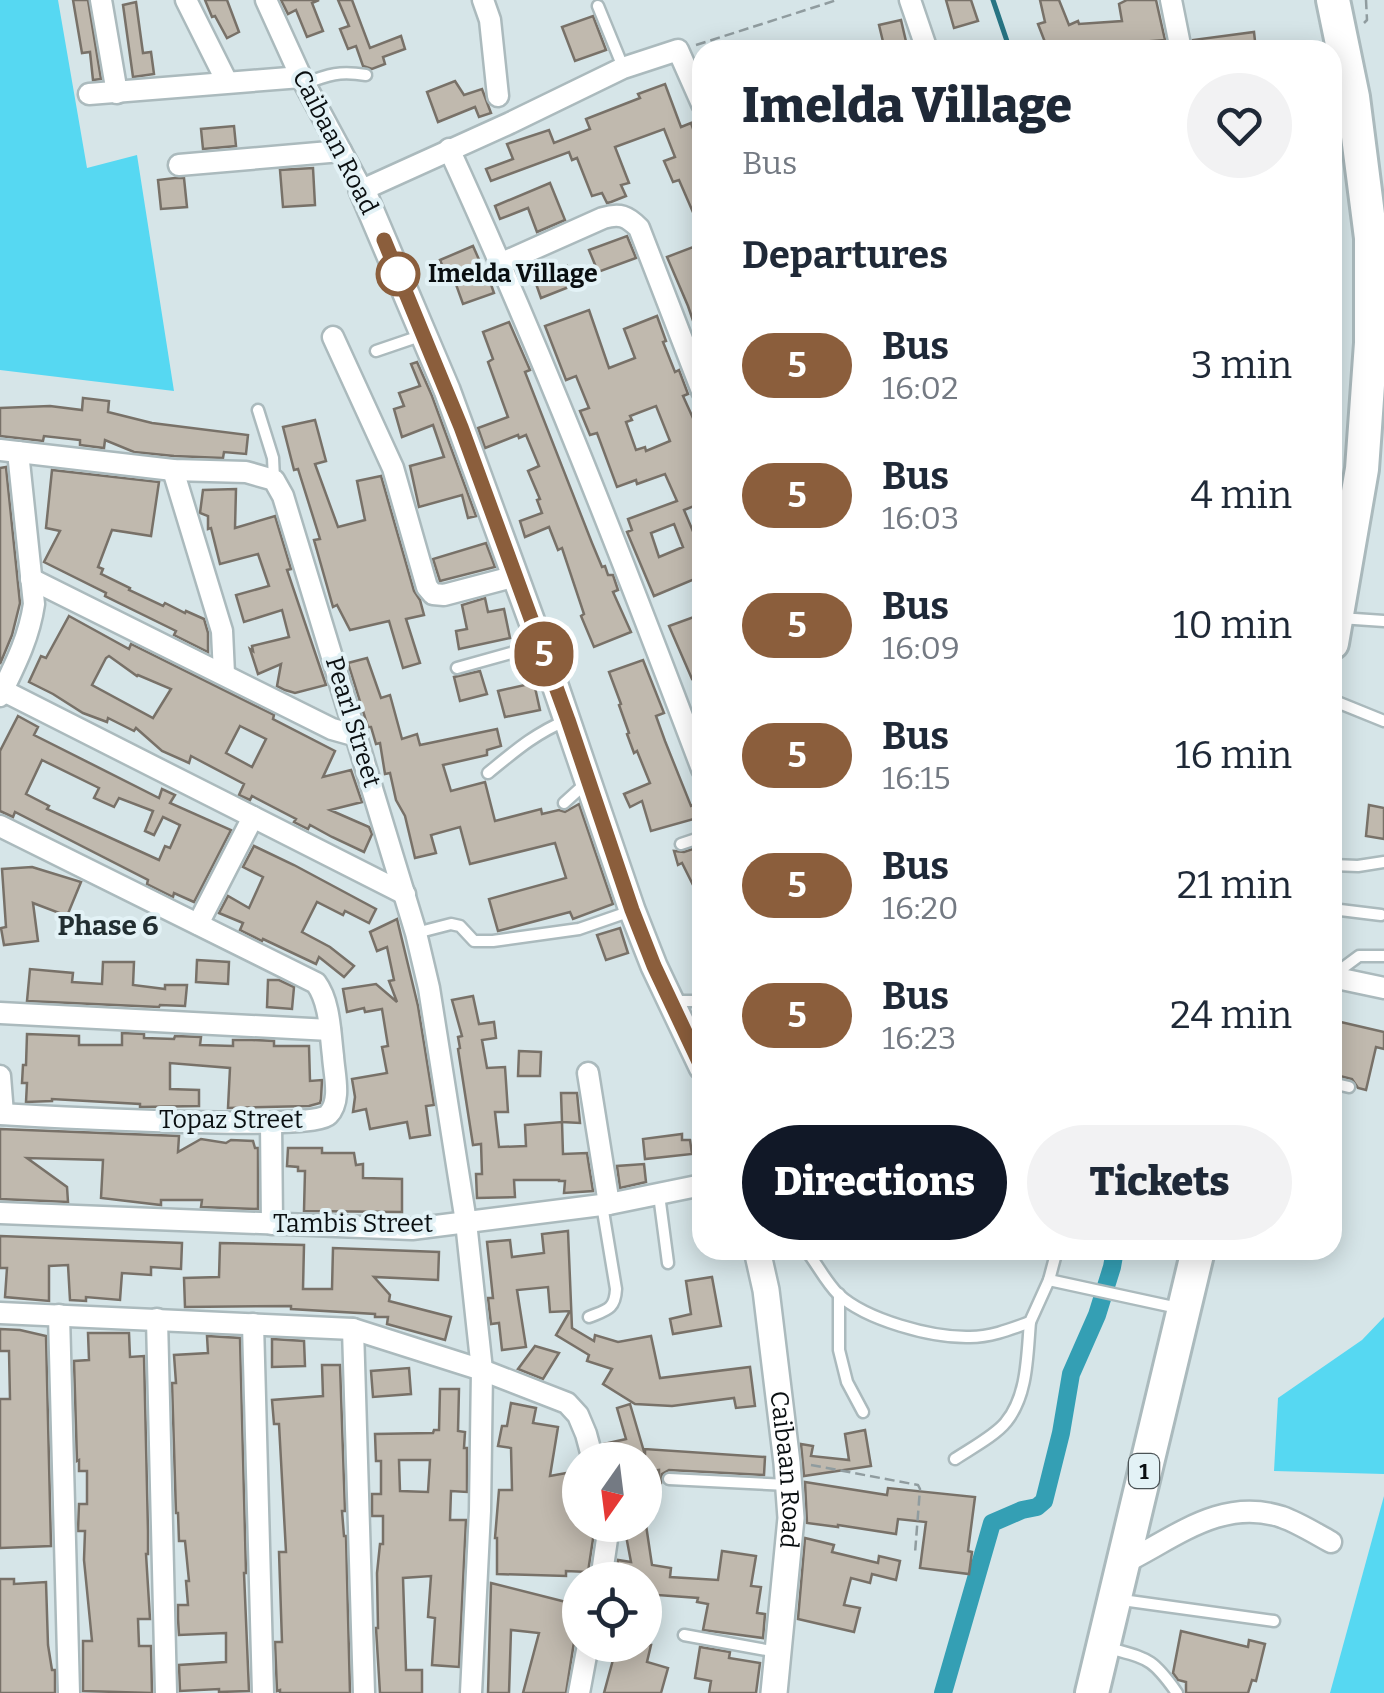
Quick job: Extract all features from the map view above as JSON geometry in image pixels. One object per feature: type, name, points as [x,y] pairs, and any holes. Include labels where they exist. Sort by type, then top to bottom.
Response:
[{"type":"highway","points":[[1332,0],[1339,40]]},
{"type":"highway","points":[[1342,61],[1369,188],[1371,238],[1369,443],[1342,588]]},
{"type":"highway","name":"1","points":[[1092,1693],[1196,1260]]},
{"type":"street","points":[[101,0],[116,93]]},
{"type":"street","points":[[186,0],[227,82]]},
{"type":"street","name":"Caibaan Road","points":[[266,0],[303,81],[362,190],[448,390],[568,720],[632,910],[692,1047]]},
{"type":"street","points":[[483,0],[505,110]]},
{"type":"street","points":[[910,0],[924,40]]},
{"type":"street","points":[[1171,0],[1174,40]]},
{"type":"street","points":[[362,190],[450,149],[505,110],[678,50],[692,70]]},
{"type":"street","points":[[89,94],[227,82],[303,81]]},
{"type":"street","points":[[450,149],[502,263],[692,742]]},
{"type":"street","points":[[179,164],[341,151]]},
{"type":"street","points":[[502,263],[603,218],[616,214],[628,217],[640,228],[692,365]]},
{"type":"street","points":[[333,337],[393,468],[427,587],[433,594],[444,595],[516,576]]},
{"type":"street","points":[[274,480],[246,472],[173,470],[9,451],[34,604],[24,646],[1,691],[405,894]]},
{"type":"street","points":[[173,470],[222,631],[224,674]]},
{"type":"street","name":"Pearl Street","points":[[274,480],[283,496],[357,736],[429,988],[466,1222],[482,1370],[471,1693]]},
{"type":"street","points":[[31,579],[332,728],[357,736]]},
{"type":"street","points":[[198,924],[253,817]]},
{"type":"street","name":"Topaz Street","points":[[0,826],[316,983],[323,992],[330,1030],[336,1099],[330,1114],[322,1120],[270,1123],[1,1114]]},
{"type":"street","points":[[1342,979],[1384,988]]},
{"type":"street","points":[[0,1013],[330,1030]]},
{"type":"street","points":[[588,1073],[606,1204]]},
{"type":"street","points":[[0,1076],[1,1114]]},
{"type":"street","points":[[270,1123],[272,1224]]},
{"type":"street","name":"Tambis Street","points":[[0,1213],[412,1229],[606,1204],[692,1187]]},
{"type":"street","name":"Caibaan Road","points":[[760,1260],[791,1518],[774,1693]]},
{"type":"street","points":[[0,1313],[353,1329],[482,1370],[567,1403],[578,1415],[587,1442]]},
{"type":"street","points":[[60,1316],[70,1693]]},
{"type":"street","points":[[157,1319],[166,1693]]},
{"type":"street","points":[[254,1324],[263,1693]]},
{"type":"street","points":[[353,1329],[364,1693]]},
{"type":"street","points":[[1122,1564],[1207,1518],[1236,1511],[1286,1518],[1331,1542]]},
{"type":"street","points":[[579,1693],[585,1662]]},
{"type":"lane","points":[[598,6],[623,68]]},
{"type":"lane","points":[[303,81],[344,72],[366,76]]},
{"type":"lane","points":[[376,352],[424,335]]},
{"type":"lane","points":[[258,410],[273,458],[274,480]]},
{"type":"lane","points":[[1342,629],[1384,621]]},
{"type":"lane","points":[[458,668],[541,645]]},
{"type":"lane","points":[[1342,704],[1384,721]]},
{"type":"lane","points":[[488,773],[529,739],[568,720]]},
{"type":"lane","points":[[564,803],[589,781]]},
{"type":"lane","points":[[681,844],[692,840]]},
{"type":"lane","points":[[1342,865],[1384,862]]},
{"type":"lane","points":[[416,932],[451,924],[460,926],[474,941],[494,941],[579,929],[632,910]]},
{"type":"lane","points":[[1342,910],[1380,915]]},
{"type":"lane","points":[[1342,969],[1359,956],[1384,956]]},
{"type":"lane","points":[[671,1002],[692,1001]]},
{"type":"lane","points":[[1342,1085],[1349,1087]]},
{"type":"lane","points":[[658,1195],[668,1262]]},
{"type":"lane","points":[[589,1317],[611,1308],[615,1301],[606,1204]]},
{"type":"lane","points":[[814,1260],[839,1294],[880,1320],[968,1338],[996,1334],[1030,1322]]},
{"type":"lane","points":[[955,1459],[1005,1424],[1019,1399],[1030,1322],[1054,1260]]},
{"type":"lane","points":[[1049,1280],[1184,1309]]},
{"type":"lane","points":[[839,1294],[839,1350],[846,1382],[863,1412]]},
{"type":"lane","points":[[669,1478],[788,1474]]},
{"type":"lane","points":[[1113,1599],[1274,1621]]},
{"type":"lane","points":[[684,1634],[778,1652]]},
{"type":"lane","points":[[1103,1646],[1148,1659],[1176,1693]]},
{"type":"path","points":[[710,40],[838,0]]},
{"type":"path","points":[[678,50],[692,46]]},
{"type":"path","points":[[788,1474],[918,1484],[915,1553]]},
{"type":"shaded area","points":[[0,0],[58,0],[87,168],[137,155],[174,391],[0,370]]},
{"type":"shaded area","points":[[1384,1317],[1384,1474],[1274,1471],[1278,1398],[1362,1340]]},
{"type":"shaded area","points":[[1384,1496],[1384,1693],[1330,1693]]},
{"type":"building","points":[[73,0],[88,0],[101,79],[93,80],[90,52],[82,53]]},
{"type":"building","points":[[205,0],[227,0],[239,32],[227,38]]},
{"type":"building","points":[[281,0],[319,0],[312,3],[323,31],[307,37],[296,10],[288,14]]},
{"type":"building","points":[[338,0],[352,0],[370,48],[401,36],[405,49],[383,57],[385,64],[372,69],[363,66],[356,46],[348,49],[340,29],[349,26]]},
{"type":"building","points":[[946,0],[971,0],[978,21],[954,28]]},
{"type":"building","points":[[1040,0],[1059,0],[1069,25],[1078,21],[1122,21],[1119,4],[1127,0],[1156,0],[1165,40],[1044,40],[1038,24],[1045,22]]},
{"type":"building","points":[[136,2],[143,53],[151,52],[154,74],[133,77],[123,5]]},
{"type":"building","points":[[593,16],[606,50],[575,61],[562,27]]},
{"type":"building","points":[[901,20],[906,40],[883,40],[879,25]]},
{"type":"building","points":[[1254,32],[1255,40],[1193,40]]},
{"type":"building","points":[[455,81],[464,95],[482,89],[491,113],[479,117],[475,107],[438,122],[427,92]]},
{"type":"building","points":[[665,84],[681,127],[691,123],[692,210],[679,180],[673,182],[664,161],[675,157],[664,129],[615,147],[629,183],[621,185],[626,196],[611,202],[607,203],[602,193],[592,196],[577,158],[572,160],[569,152],[491,181],[486,169],[513,159],[507,144],[549,130],[554,143],[590,129],[586,119],[640,98],[638,94]]},
{"type":"building","points":[[234,126],[236,146],[203,149],[201,129]]},
{"type":"building","points":[[313,168],[315,205],[283,207],[280,170]]},
{"type":"building","points":[[184,178],[187,207],[161,209],[158,180]]},
{"type":"building","points":[[550,183],[565,220],[537,232],[528,208],[500,219],[495,206]]},
{"type":"building","points":[[627,236],[636,258],[598,272],[589,250]]},
{"type":"building","points":[[473,246],[494,293],[463,304],[453,276],[448,279],[440,260]]},
{"type":"building","points":[[692,247],[692,318],[688,306],[667,257]]},
{"type":"building","points":[[567,266],[574,285],[541,298],[534,278]]},
{"type":"building","points":[[589,310],[609,368],[635,358],[624,329],[657,316],[666,341],[663,342],[688,394],[683,396],[692,416],[692,507],[684,510],[692,529],[692,580],[654,596],[627,532],[632,530],[628,519],[677,501],[665,474],[617,487],[597,433],[590,435],[580,411],[589,408],[576,376],[566,380],[545,326]],"holes":[[[656,406],[670,441],[646,451],[645,447],[636,450],[626,422],[632,420],[630,416]],[[674,524],[683,547],[659,557],[651,533]]]},
{"type":"building","points":[[509,322],[592,543],[602,567],[613,575],[618,590],[613,592],[631,632],[594,647],[562,548],[558,550],[549,527],[525,537],[520,521],[542,513],[528,471],[539,466],[526,435],[485,448],[478,428],[508,417],[488,362],[493,359],[483,332]]},
{"type":"building","points":[[417,362],[476,516],[468,518],[462,495],[419,507],[410,466],[444,457],[433,425],[402,437],[394,409],[404,406],[399,393],[420,386],[411,364]]},
{"type":"building","points":[[83,398],[109,401],[108,412],[152,423],[248,435],[246,454],[224,452],[223,458],[174,456],[134,452],[105,440],[104,448],[80,445],[80,440],[0,436],[0,408],[50,406],[82,410]]},
{"type":"building","points":[[315,420],[326,461],[315,464],[338,527],[365,520],[357,481],[381,476],[424,615],[406,619],[420,663],[403,668],[389,621],[350,630],[337,605],[333,607],[314,540],[320,539],[298,469],[294,470],[283,427]]},
{"type":"building","points":[[6,467],[20,603],[0,664],[0,468]]},
{"type":"building","points":[[52,470],[159,482],[151,536],[112,530],[98,567],[103,569],[101,574],[129,590],[204,619],[208,652],[174,635],[176,631],[44,562],[60,531],[46,528]]},
{"type":"building","points":[[236,489],[235,528],[275,516],[291,569],[287,570],[326,685],[295,693],[285,690],[277,686],[281,664],[258,674],[250,649],[289,637],[282,610],[244,622],[236,595],[269,586],[258,554],[220,564],[211,528],[208,529],[208,516],[200,513],[203,490]]},
{"type":"building","points":[[486,543],[495,567],[440,581],[433,559]]},
{"type":"building","points":[[485,598],[488,612],[504,609],[510,638],[459,649],[456,631],[467,629],[462,605]]},
{"type":"building","points":[[69,616],[129,649],[131,644],[274,715],[273,719],[335,751],[323,777],[351,770],[362,802],[330,810],[369,827],[372,834],[364,852],[310,825],[308,829],[294,822],[296,819],[252,796],[250,800],[239,795],[244,784],[191,756],[189,763],[162,751],[136,728],[134,731],[108,718],[107,722],[83,713],[29,682],[41,656],[46,658]],"holes":[[[109,656],[137,676],[171,689],[153,718],[92,685]],[[240,726],[266,739],[252,767],[226,753]]]},
{"type":"building","points":[[692,618],[692,679],[669,626]]},
{"type":"building","points":[[367,658],[381,698],[390,695],[402,739],[417,734],[420,745],[497,729],[501,746],[487,750],[487,755],[443,765],[451,791],[485,782],[495,821],[541,809],[542,814],[565,812],[579,804],[613,904],[573,919],[570,912],[498,931],[489,899],[566,878],[555,843],[470,864],[460,827],[431,835],[436,853],[415,858],[390,773],[385,774],[380,743],[376,744],[368,727],[348,663]]},
{"type":"building","points":[[643,660],[664,713],[656,716],[692,806],[692,820],[651,831],[642,801],[630,807],[624,794],[650,783],[637,751],[634,753],[609,672]]},
{"type":"building","points":[[480,671],[487,694],[460,701],[454,677]]},
{"type":"building","points":[[534,683],[540,710],[505,717],[498,691]]},
{"type":"building","points":[[18,716],[38,727],[34,735],[159,798],[162,789],[175,795],[170,803],[231,830],[194,902],[147,884],[148,880],[15,812],[13,817],[0,811],[0,751]],"holes":[[[42,760],[99,788],[94,798],[114,807],[119,798],[153,811],[145,831],[154,835],[163,817],[180,825],[170,848],[165,846],[159,860],[47,809],[49,806],[26,794]]]},
{"type":"building","points":[[1369,805],[1384,808],[1384,839],[1366,836]]},
{"type":"building","points":[[254,846],[376,909],[369,923],[317,902],[302,932],[354,966],[344,977],[319,957],[316,964],[262,941],[240,930],[243,923],[219,913],[228,896],[249,908],[263,877],[243,867]]},
{"type":"building","points":[[692,849],[692,883],[682,863],[678,865],[674,851]]},
{"type":"building","points":[[32,867],[81,882],[67,916],[33,903],[38,941],[4,945],[2,869]]},
{"type":"building","points":[[397,919],[418,1006],[434,1105],[426,1106],[430,1135],[410,1138],[407,1122],[370,1129],[366,1109],[353,1112],[352,1079],[387,1073],[382,1047],[388,1046],[382,1009],[347,1012],[343,989],[376,984],[397,1002],[389,981],[394,980],[387,947],[377,951],[370,932]]},
{"type":"building","points":[[620,928],[628,953],[606,960],[597,935]]},
{"type":"building","points":[[197,960],[229,962],[228,984],[196,982]]},
{"type":"building","points":[[103,962],[134,962],[133,985],[165,989],[165,985],[187,985],[185,1006],[27,1001],[30,969],[73,973],[72,982],[102,984]]},
{"type":"building","points":[[268,980],[294,987],[292,1009],[267,1007]]},
{"type":"building","points":[[473,996],[479,1024],[494,1022],[496,1038],[482,1040],[487,1068],[505,1067],[508,1112],[495,1112],[499,1147],[526,1146],[525,1125],[562,1122],[563,1154],[587,1153],[593,1191],[564,1193],[565,1181],[559,1180],[514,1180],[515,1197],[477,1198],[476,1174],[482,1174],[481,1144],[473,1145],[458,1049],[458,1037],[462,1036],[452,1000]]},
{"type":"building","points":[[1342,1022],[1384,1032],[1384,1049],[1376,1047],[1366,1090],[1358,1088],[1352,1079],[1342,1076]]},
{"type":"building","points":[[122,1033],[144,1034],[144,1038],[201,1037],[200,1045],[233,1046],[233,1040],[252,1040],[274,1041],[274,1046],[309,1046],[310,1081],[322,1080],[320,1103],[228,1108],[230,1068],[170,1063],[170,1089],[199,1090],[199,1106],[140,1107],[52,1099],[26,1102],[27,1083],[22,1083],[27,1034],[79,1036],[79,1045],[122,1045]]},
{"type":"building","points":[[519,1051],[541,1052],[540,1076],[518,1076]]},
{"type":"building","points":[[561,1093],[577,1093],[580,1123],[562,1122]]},
{"type":"building","points":[[0,1129],[179,1136],[178,1152],[201,1139],[226,1143],[253,1141],[258,1148],[258,1209],[201,1207],[202,1200],[161,1200],[161,1205],[101,1198],[103,1160],[27,1158],[67,1187],[68,1202],[0,1199]]},
{"type":"building","points":[[682,1134],[682,1140],[690,1140],[692,1154],[645,1159],[643,1139]]},
{"type":"building","points":[[288,1148],[354,1153],[356,1165],[363,1164],[363,1178],[402,1179],[402,1212],[304,1211],[305,1171],[287,1166]]},
{"type":"building","points":[[644,1164],[646,1182],[620,1188],[617,1166]]},
{"type":"building","points":[[568,1231],[572,1328],[594,1341],[595,1335],[618,1342],[651,1336],[660,1378],[750,1367],[755,1406],[736,1408],[734,1398],[672,1406],[635,1404],[603,1384],[612,1369],[587,1361],[589,1355],[556,1335],[570,1311],[550,1312],[548,1287],[517,1290],[526,1347],[502,1350],[499,1323],[491,1324],[488,1298],[493,1298],[487,1242],[510,1240],[512,1257],[544,1253],[542,1234]]},
{"type":"building","points":[[0,1236],[182,1243],[181,1269],[151,1267],[151,1275],[122,1273],[120,1300],[86,1297],[86,1301],[70,1300],[68,1265],[49,1266],[49,1301],[5,1297],[7,1268],[0,1268]]},
{"type":"building","points":[[220,1243],[304,1245],[303,1289],[332,1289],[333,1248],[439,1252],[438,1280],[374,1277],[390,1295],[389,1301],[451,1317],[445,1340],[387,1324],[388,1317],[375,1314],[291,1306],[185,1307],[184,1278],[219,1277]]},
{"type":"building","points":[[712,1277],[721,1326],[673,1334],[670,1319],[691,1314],[686,1281]]},
{"type":"building","points":[[0,1329],[46,1336],[51,1546],[0,1548],[0,1399],[10,1399],[9,1351],[0,1351]]},
{"type":"building","points":[[88,1333],[129,1333],[130,1357],[144,1356],[150,1619],[138,1619],[139,1646],[151,1646],[152,1693],[83,1691],[83,1641],[92,1641],[85,1531],[78,1531],[79,1504],[87,1504],[87,1471],[79,1471],[77,1461],[74,1361],[89,1360]]},
{"type":"building","points":[[207,1336],[240,1338],[249,1691],[180,1691],[179,1665],[226,1662],[226,1633],[179,1635],[178,1619],[178,1605],[188,1605],[189,1581],[185,1541],[179,1541],[176,1513],[174,1355],[208,1353]]},
{"type":"building","points":[[272,1339],[304,1341],[305,1366],[272,1367]]},
{"type":"building","points":[[535,1346],[559,1353],[543,1379],[518,1369]]},
{"type":"building","points":[[322,1365],[340,1365],[350,1693],[280,1693],[275,1642],[282,1642],[279,1552],[286,1552],[279,1424],[274,1424],[272,1400],[323,1396]]},
{"type":"building","points":[[409,1368],[411,1394],[373,1397],[371,1371]]},
{"type":"building","points":[[440,1389],[459,1389],[458,1431],[465,1432],[467,1492],[451,1491],[450,1520],[466,1520],[459,1667],[432,1665],[435,1618],[428,1617],[431,1576],[403,1578],[406,1670],[422,1670],[422,1693],[380,1693],[376,1628],[383,1516],[372,1516],[372,1494],[381,1494],[381,1461],[376,1461],[375,1434],[439,1430]],"holes":[[[399,1460],[430,1460],[428,1492],[400,1491]]]},
{"type":"building","points":[[511,1403],[536,1408],[533,1423],[558,1427],[550,1476],[562,1474],[562,1542],[593,1542],[590,1562],[562,1562],[562,1576],[497,1574],[499,1490],[512,1490],[511,1448],[498,1446],[502,1426],[507,1426]]},
{"type":"building","points":[[630,1404],[641,1442],[613,1442],[626,1439],[617,1408]]},
{"type":"building","points":[[865,1430],[871,1466],[804,1476],[801,1444],[813,1446],[811,1456],[849,1460],[845,1434]]},
{"type":"building","points":[[662,1450],[765,1457],[764,1475],[669,1470],[662,1474]]},
{"type":"building","points":[[805,1482],[887,1495],[888,1488],[975,1497],[969,1574],[920,1568],[926,1522],[898,1519],[896,1534],[807,1523]]},
{"type":"building","points":[[805,1538],[834,1545],[832,1552],[878,1563],[879,1556],[900,1561],[896,1580],[872,1574],[870,1583],[851,1578],[844,1605],[860,1608],[854,1632],[798,1619]]},
{"type":"building","points":[[627,1542],[649,1542],[652,1562],[631,1562]]},
{"type":"building","points":[[722,1551],[756,1556],[751,1586],[761,1587],[757,1613],[765,1614],[763,1638],[703,1630],[708,1604],[697,1602],[698,1598],[662,1595],[662,1567],[671,1568],[670,1577],[718,1580]]},
{"type":"building","points":[[0,1579],[14,1579],[14,1584],[46,1582],[48,1645],[55,1670],[55,1693],[0,1693]]},
{"type":"building","points":[[491,1583],[562,1601],[562,1662],[571,1662],[566,1693],[523,1693],[539,1633],[511,1630],[509,1693],[488,1693]]},
{"type":"building","points":[[1181,1631],[1248,1647],[1249,1640],[1265,1644],[1256,1681],[1252,1680],[1248,1693],[1186,1693],[1186,1682],[1173,1673]]},
{"type":"building","points":[[700,1647],[730,1652],[729,1658],[760,1663],[756,1693],[709,1693],[711,1681],[695,1678]]},
{"type":"building","points":[[612,1662],[647,1662],[668,1668],[661,1693],[604,1693]]},
{"type":"waterway","points":[[993,0],[1007,40]]},
{"type":"waterway","points":[[943,1693],[992,1523],[1044,1501],[1071,1374],[1097,1315],[1113,1260]]},
{"type":"bus line","name":"5","points":[[384,240],[461,427],[568,720],[632,910],[692,1047]]},
{"type":"place","name":"Imelda Village","points":[[398,274]]},
{"type":"district","name":"Phase 6","points":[[108,925]]}]
